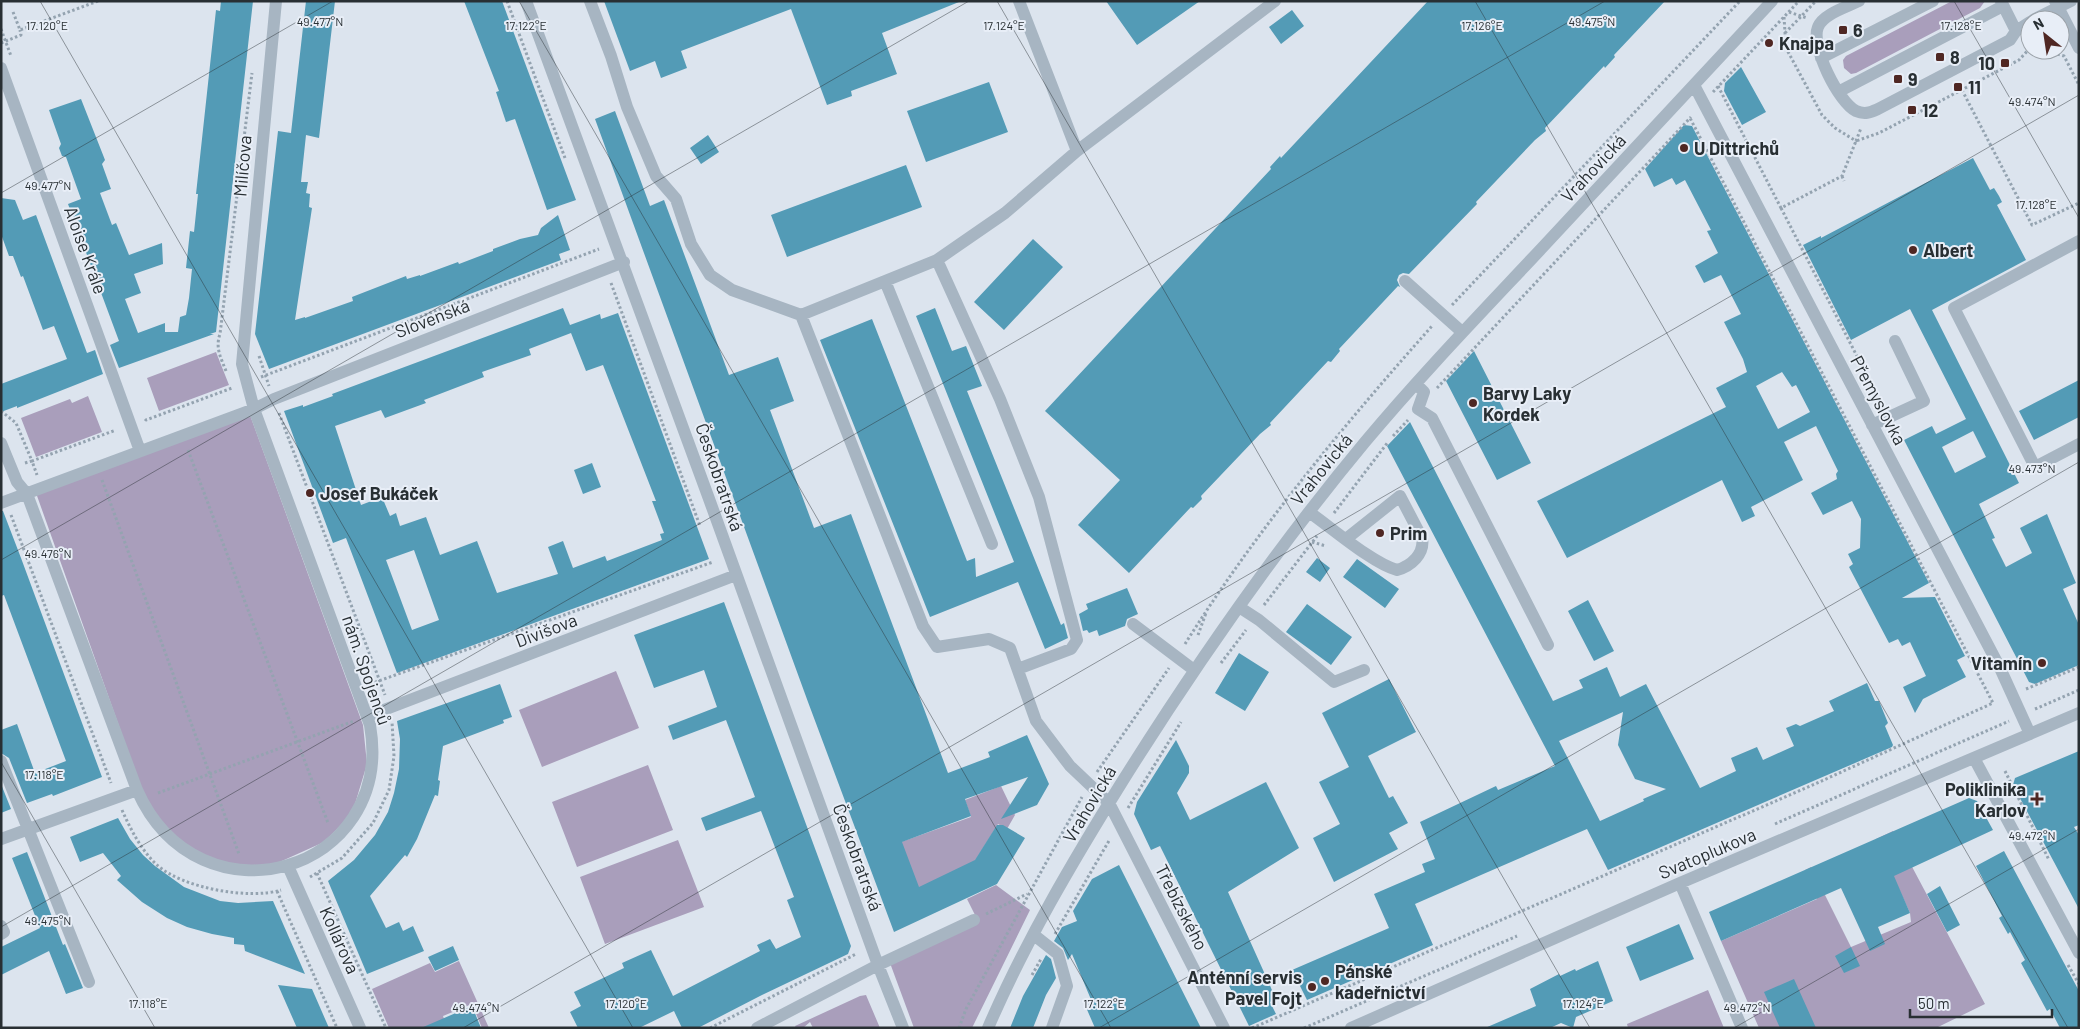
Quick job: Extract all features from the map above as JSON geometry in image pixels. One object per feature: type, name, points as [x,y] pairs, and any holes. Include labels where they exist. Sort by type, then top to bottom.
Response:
[{"type":"street","name":"Milíčova","points":[[244,333],[276,1]]},
{"type":"street","name":"Českobratrská","points":[[526,1],[624,262],[878,965],[903,1028]]},
{"type":"street","points":[[590,1],[611,56],[627,107],[656,176],[676,199],[691,244],[710,275],[732,290],[801,315],[937,260],[1005,213],[1077,151],[1276,1]]},
{"type":"street","points":[[1018,1],[1077,151]]},
{"type":"street","points":[[1859,1],[1823,20],[1818,27],[1816,44],[1838,92],[1849,106],[1856,111],[1867,113],[2010,40],[2020,28]]},
{"type":"street","points":[[1821,58],[1933,1]]},
{"type":"street","points":[[2071,1],[2057,4],[2079,48]]},
{"type":"street","name":"Vrahovická","points":[[988,1028],[1034,935],[1109,803],[1194,670],[1309,512],[1366,442],[1462,332],[1694,85],[1765,4]]},
{"type":"street","points":[[1838,92],[2002,4],[2016,31]]},
{"type":"street","name":"Aloise Krále","points":[[1,68],[140,451]]},
{"type":"street","name":"Přemyslovka","points":[[1694,85],[1995,660],[2030,734]]},
{"type":"street","points":[[2079,241],[1954,308],[2035,467],[2079,444]]},
{"type":"street","points":[[937,260],[1000,399],[1039,497],[1077,640],[1071,648],[1018,670]]},
{"type":"street","name":"Slovenská","points":[[248,411],[274,399],[624,262]]},
{"type":"street","points":[[885,281],[992,544]]},
{"type":"street","points":[[1405,281],[1462,332]]},
{"type":"street","name":"Třebízského","points":[[801,315],[923,626],[937,646],[989,639],[1010,648],[1036,721],[1070,766],[1109,803],[1224,1028]]},
{"type":"street","name":"nám. Spojenců","points":[[1,443],[16,482],[27,494],[137,790],[153,818],[182,849],[213,865],[246,871],[269,870],[288,866],[312,856],[336,837],[353,816],[368,785],[372,755],[372,735],[368,716],[248,411],[242,354],[244,333]]},
{"type":"street","points":[[1872,425],[1924,400],[1895,341]]},
{"type":"street","points":[[1416,384],[1424,392],[1418,408],[1432,418],[1548,645]]},
{"type":"street","points":[[3,502],[248,411]]},
{"type":"street","points":[[1309,512],[1346,539],[1390,568],[1397,570],[1404,568],[1417,558],[1422,550],[1423,543],[1400,496],[1346,539]]},
{"type":"street","name":"Divišova","points":[[368,716],[736,575]]},
{"type":"street","points":[[1239,607],[1255,617],[1334,682],[1364,670]]},
{"type":"street","points":[[1133,624],[1194,670]]},
{"type":"street","name":"Svatoplukova","points":[[1351,1028],[1680,884],[2079,713]]},
{"type":"street","points":[[1974,758],[2079,953]]},
{"type":"street","points":[[1,761],[89,982]]},
{"type":"street","points":[[1,840],[137,790]]},
{"type":"street","name":"Kollárova","points":[[288,866],[360,1028]]},
{"type":"street","points":[[1680,884],[1742,1028]]},
{"type":"street","points":[[757,1028],[878,965],[974,920]]},
{"type":"street","points":[[1,926],[4,932],[1,934]]},
{"type":"street","points":[[1034,935],[1058,954],[1067,986],[1052,1028]]},
{"type":"street","points":[[782,1016],[787,1028]]},
{"type":"path","points":[[20,30],[98,1]]},
{"type":"path","points":[[507,1],[569,166]]},
{"type":"path","points":[[959,1028],[966,1009],[1089,784],[1177,657],[1209,606],[1299,486],[1357,412],[1442,315],[1740,1]]},
{"type":"path","points":[[1216,669],[1389,440],[1799,1]]},
{"type":"path","points":[[1785,33],[1816,1]]},
{"type":"path","points":[[3,42],[21,35],[13,12]]},
{"type":"path","points":[[1,29],[3,42],[12,59]]},
{"type":"path","points":[[1718,86],[1781,208],[1842,176],[1856,140],[1879,133],[2020,59]]},
{"type":"path","points":[[2066,60],[2079,85]]},
{"type":"path","points":[[248,411],[233,388],[218,351],[217,342],[220,334],[252,70]]},
{"type":"path","points":[[1962,90],[2032,225],[2079,204]]},
{"type":"path","points":[[1690,118],[1993,704]]},
{"type":"path","points":[[1842,176],[1844,181]]},
{"type":"path","points":[[596,240],[703,534]]},
{"type":"path","points":[[143,413],[146,420],[599,249]]},
{"type":"path","points":[[1,412],[16,423],[42,488]]},
{"type":"path","points":[[32,461],[118,430],[116,423]]},
{"type":"path","points":[[183,435],[331,831],[336,837]]},
{"type":"path","points":[[98,467],[246,871]]},
{"type":"path","points":[[3,502],[117,798],[142,847],[158,866],[189,883],[233,894],[277,891],[296,885],[342,858],[373,823],[389,790],[394,756],[392,718]]},
{"type":"path","points":[[357,688],[713,562],[721,581]]},
{"type":"path","points":[[1252,1028],[1806,788],[2012,695],[2079,667]]},
{"type":"path","points":[[1030,978],[1182,720]]},
{"type":"path","points":[[2005,772],[2053,867]]},
{"type":"path","points":[[317,873],[386,1028]]},
{"type":"path","points":[[277,891],[337,1028]]},
{"type":"path","points":[[974,920],[1028,894]]},
{"type":"path","points":[[853,944],[864,972]]},
{"type":"path","points":[[710,1028],[856,954]]},
{"type":"shaded area","points":[[1952,1],[1985,1],[1980,8],[1856,73],[1851,74],[1844,68],[1843,60],[1846,56]]},
{"type":"shaded area","points":[[216,352],[229,385],[159,411],[147,378]]},
{"type":"shaded area","points":[[88,396],[102,432],[36,457],[21,418],[70,399],[72,403]]},
{"type":"shaded area","points":[[250,415],[363,725],[367,764],[352,814],[324,842],[273,865],[237,867],[201,856],[164,829],[141,788],[36,493]]},
{"type":"shaded area","points":[[616,671],[639,728],[542,767],[519,710]]},
{"type":"shaded area","points":[[648,765],[673,830],[577,867],[552,802]]},
{"type":"shaded area","points":[[1001,786],[1015,815],[1007,829],[998,824],[975,861],[920,895],[901,842],[971,817],[965,800]]},
{"type":"shaded area","points":[[1893,831],[1985,1004],[1936,1028],[1759,1028],[1721,941],[1817,899],[1805,870],[1811,867],[1851,947],[1911,922],[1910,913],[1876,839]]},
{"type":"shaded area","points":[[678,840],[704,907],[605,944],[580,877]]},
{"type":"shaded area","points":[[996,885],[1030,910],[972,1028],[914,1028],[890,963],[978,921],[967,899]]},
{"type":"shaded area","points":[[459,961],[489,1028],[482,1028],[472,1004],[443,1016],[447,1028],[389,1028],[372,989],[430,963],[435,972]]},
{"type":"shaded area","points":[[1708,990],[1724,1028],[1628,1028],[1627,1024]]},
{"type":"shaded area","points":[[866,995],[880,1028],[813,1028],[810,1022],[803,1028],[796,1028],[795,1026],[860,996]]},
{"type":"building","points":[[221,1],[253,1],[216,332],[119,368],[110,345],[119,341],[68,204],[81,199],[66,157],[62,156],[59,148],[61,144],[49,110],[81,99],[105,160],[102,164],[111,189],[100,193],[112,225],[116,223],[129,255],[162,243],[163,264],[134,274],[141,293],[125,299],[138,333],[165,323],[165,332],[178,332],[180,317],[186,315],[189,298],[192,269],[186,268],[190,231],[194,232],[198,194],[196,194],[216,10],[220,11]]},
{"type":"building","points":[[306,1],[335,1],[319,138],[306,135],[301,182],[308,182],[306,193],[310,194],[309,207],[312,208],[295,320],[353,301],[352,297],[406,276],[407,279],[458,262],[459,264],[520,239],[538,235],[541,228],[558,215],[570,250],[559,254],[561,260],[269,369],[255,334],[278,131],[291,133]]},
{"type":"building","points":[[464,1],[502,1],[576,200],[547,210],[515,119],[506,122],[496,92],[499,91]]},
{"type":"building","points":[[604,1],[959,2],[882,33],[897,74],[851,91],[852,96],[827,105],[791,9],[681,51],[687,68],[661,78],[655,61],[630,71]]},
{"type":"building","points":[[1106,1],[1200,1],[1137,45]]},
{"type":"building","points":[[1428,1],[1665,1],[1614,55],[1615,57],[1605,68],[1604,66],[1545,128],[1546,131],[1535,140],[1476,202],[1477,204],[1409,274],[1403,273],[1399,275],[1397,280],[1400,287],[1398,286],[1339,349],[1340,351],[1331,362],[1328,361],[1270,423],[1271,425],[1260,434],[1201,496],[1202,499],[1193,508],[1191,507],[1129,573],[1078,525],[1120,480],[1045,411],[1271,169],[1270,167],[1280,156],[1281,158]]},
{"type":"building","points":[[1292,10],[1304,26],[1281,44],[1269,27]]},
{"type":"building","points":[[1741,67],[1766,112],[1742,125],[1724,91],[1725,83]]},
{"type":"building","points":[[989,82],[1008,132],[926,162],[907,111]]},
{"type":"building","points":[[615,111],[650,206],[664,200],[729,375],[778,357],[794,401],[770,410],[814,528],[851,514],[948,773],[990,757],[988,752],[1027,735],[1049,784],[1037,805],[1001,819],[1028,777],[965,799],[971,816],[902,842],[919,887],[975,860],[997,825],[1003,825],[1025,838],[997,884],[894,932],[595,119]]},
{"type":"building","points":[[1684,125],[1692,126],[1929,583],[1902,598],[1935,597],[1965,656],[1957,660],[1966,677],[1923,699],[1915,713],[1903,687],[1926,676],[1910,642],[1902,646],[1898,639],[1889,643],[1849,567],[1853,564],[1848,554],[1860,548],[1861,519],[1852,501],[1823,515],[1811,493],[1837,479],[1836,474],[1838,471],[1816,426],[1784,442],[1803,480],[1751,507],[1755,516],[1742,522],[1722,480],[1567,558],[1537,501],[1726,407],[1716,388],[1747,372],[1743,359],[1724,322],[1741,314],[1721,275],[1704,283],[1695,266],[1718,253],[1707,231],[1711,230],[1685,180],[1676,185],[1672,178],[1654,187],[1645,169]],"holes":[[[1782,372],[1792,387],[1796,385],[1810,412],[1778,429],[1756,386]]]},
{"type":"building","points":[[708,135],[719,152],[701,164],[690,148]]},
{"type":"building","points":[[1973,158],[1990,190],[1994,188],[1999,196],[2002,202],[1997,205],[2026,260],[1932,310],[2019,483],[1979,504],[1995,538],[1992,539],[2006,567],[2032,553],[2020,528],[2047,514],[2076,583],[2063,589],[2079,625],[2079,665],[2035,684],[2029,682],[1904,440],[1932,426],[1936,434],[1966,419],[1910,309],[1851,340],[1803,245],[1821,236],[1821,238]],"holes":[[[1973,431],[1986,457],[1955,473],[1942,447]]]},
{"type":"building","points":[[906,165],[922,207],[787,257],[771,215]]},
{"type":"building","points":[[1,198],[15,200],[23,220],[36,215],[87,353],[95,350],[103,374],[17,408],[17,406],[1,412],[1,384],[67,359],[54,326],[43,330],[23,276],[21,277],[13,256],[9,256],[1,234]]},
{"type":"building","points":[[1033,239],[1063,267],[1004,330],[974,302]]},
{"type":"building","points":[[563,308],[570,325],[600,314],[601,319],[618,313],[709,559],[397,673],[346,538],[333,543],[284,411],[303,405],[303,407],[333,396],[332,394]],"holes":[[[571,333],[586,371],[603,365],[656,501],[652,501],[664,533],[660,534],[662,540],[607,561],[605,556],[573,568],[563,541],[548,547],[558,574],[497,593],[477,541],[440,555],[426,517],[400,526],[396,513],[390,516],[382,497],[361,505],[335,426],[381,410],[385,418],[426,403],[424,400],[484,377],[482,372],[531,355],[529,349]],[[414,550],[439,620],[412,630],[386,560]]]},
{"type":"building","points":[[935,308],[952,351],[966,346],[982,386],[967,391],[1061,625],[1064,623],[1068,638],[1045,649],[1018,582],[930,617],[820,340],[872,319],[967,561],[975,558],[976,577],[1014,562],[916,316]]},
{"type":"building","points":[[1474,351],[1531,463],[1497,480],[1446,381]]},
{"type":"building","points":[[2079,380],[2079,417],[2034,440],[2019,411]]},
{"type":"building","points":[[1410,422],[1553,701],[1583,688],[1579,680],[1607,667],[1620,697],[1646,684],[1700,788],[1736,771],[1731,758],[1757,747],[1763,760],[1794,746],[1786,728],[1796,724],[1800,726],[1834,711],[1829,701],[1867,683],[1875,701],[1879,701],[1888,723],[1885,726],[1893,745],[1892,747],[1608,870],[1587,829],[1415,904],[1433,945],[1307,1000],[1292,970],[1389,928],[1374,894],[1425,872],[1422,864],[1435,859],[1420,822],[1496,786],[1498,790],[1555,766],[1387,446]],"holes":[[[1623,712],[1618,745],[1635,779],[1666,789],[1600,821],[1559,741]]]},
{"type":"building","points":[[592,463],[601,487],[583,494],[574,470]]},
{"type":"building","points":[[1,511],[3,511],[21,558],[102,777],[53,796],[52,794],[27,803],[9,758],[1,753],[1,730],[17,724],[35,773],[66,761],[4,595],[1,596]]},
{"type":"building","points":[[1317,558],[1330,568],[1320,582],[1306,572]]},
{"type":"building","points":[[1357,559],[1399,589],[1385,608],[1343,577]]},
{"type":"building","points":[[1127,588],[1138,614],[1127,619],[1125,626],[1099,636],[1097,630],[1089,633],[1087,630],[1083,631],[1079,614],[1088,609],[1086,604]]},
{"type":"building","points":[[1588,600],[1614,651],[1594,661],[1568,611]]},
{"type":"building","points":[[724,602],[851,946],[848,954],[698,1028],[682,1028],[674,1011],[639,1028],[578,1028],[570,1012],[581,1006],[574,992],[624,968],[622,963],[651,950],[673,996],[760,951],[757,945],[770,939],[776,949],[801,937],[787,900],[794,897],[761,811],[706,831],[701,818],[755,797],[726,720],[673,740],[668,726],[717,707],[704,670],[654,688],[634,635]]},
{"type":"building","points":[[1307,604],[1352,637],[1331,665],[1286,632]]},
{"type":"building","points":[[1239,653],[1269,672],[1245,711],[1215,693]]},
{"type":"building","points":[[1389,679],[1416,732],[1368,756],[1389,798],[1393,796],[1408,823],[1389,833],[1398,849],[1334,882],[1313,838],[1340,824],[1319,782],[1349,767],[1322,713]]},
{"type":"building","points":[[500,684],[512,717],[503,720],[504,723],[443,746],[438,780],[440,781],[438,796],[435,795],[417,839],[407,857],[405,855],[370,896],[386,928],[399,922],[403,931],[413,926],[424,951],[367,974],[328,881],[354,860],[375,835],[388,812],[399,769],[400,739],[397,721]]},
{"type":"building","points":[[1176,740],[1189,766],[1189,773],[1177,793],[1190,820],[1266,782],[1299,848],[1228,892],[1276,999],[1270,1002],[1276,1014],[1249,1026],[1160,846],[1151,850],[1134,814],[1137,802]]},
{"type":"building","points":[[2079,751],[2079,825],[2074,827],[2079,835],[2079,909],[2013,785],[2015,778]]},
{"type":"building","points":[[1,784],[11,809],[1,813]]},
{"type":"building","points":[[1969,798],[1977,801],[1993,830],[1894,876],[1910,913],[1878,927],[1885,944],[1870,951],[1841,888],[1721,941],[1709,912]]},
{"type":"building","points":[[118,818],[130,839],[143,855],[184,887],[220,901],[238,903],[273,901],[305,974],[245,951],[244,945],[234,944],[234,938],[187,927],[167,918],[142,902],[117,880],[121,876],[103,853],[80,862],[70,837]]},
{"type":"building","points":[[2004,851],[2079,991],[2079,1028],[2060,1028],[2050,1009],[2047,1011],[2021,963],[2025,960],[2010,932],[2008,934],[1999,918],[2002,916],[1976,866]]},
{"type":"building","points":[[27,852],[63,945],[65,944],[83,988],[66,994],[49,951],[1,975],[1,947],[40,928],[12,858]]},
{"type":"building","points":[[1119,865],[1201,1028],[1095,1028],[1085,1005],[1092,1002],[1072,954],[1068,960],[1063,948],[1054,941],[1062,927],[1077,921],[1073,911],[1092,879]]},
{"type":"building","points":[[1940,886],[1960,925],[1947,932],[1927,894]]},
{"type":"building","points":[[1679,924],[1694,959],[1640,981],[1626,947]]},
{"type":"building","points":[[453,946],[459,960],[435,971],[428,957]]},
{"type":"building","points":[[1851,947],[1860,966],[1844,973],[1835,956]]},
{"type":"building","points":[[1046,955],[1051,959],[1056,978],[1046,995],[1033,1028],[1010,1028],[1023,996]]},
{"type":"building","points":[[1598,961],[1613,1001],[1576,1017],[1573,1028],[1561,1023],[1550,1028],[1485,1028],[1536,1006],[1530,989],[1559,974],[1560,976],[1575,969],[1576,971]]},
{"type":"building","points":[[1794,979],[1816,1028],[1780,1028],[1764,992]]},
{"type":"building","points":[[278,985],[312,989],[329,1028],[297,1028]]},
{"type":"building","points":[[472,1006],[481,1028],[421,1028]]},
{"type":"place","name":"6","points":[[1843,30]]},
{"type":"place","name":"Knajpa","points":[[1769,43]]},
{"type":"place","name":"8","points":[[1940,57]]},
{"type":"place","name":"10","points":[[2005,63]]},
{"type":"place","name":"9","points":[[1898,79]]},
{"type":"place","name":"11","points":[[1958,87]]},
{"type":"place","name":"12","points":[[1912,110]]},
{"type":"place","name":"U Dittrichů","points":[[1684,148]]},
{"type":"place","name":"Albert","points":[[1913,250]]},
{"type":"place","name":"Barvy Laky Kordek","points":[[1473,403]]},
{"type":"place","name":"Josef Bukáček","points":[[310,493]]},
{"type":"place","name":"Prim","points":[[1380,533]]},
{"type":"place","name":"Vitamín","points":[[2042,663]]},
{"type":"place","name":"Poliklinika Karlov","points":[[2037,799]]},
{"type":"place","name":"Pánské kadeřnictví","points":[[1325,981]]},
{"type":"place","name":"Anténní servis Pavel Fojt","points":[[1312,987]]}]
